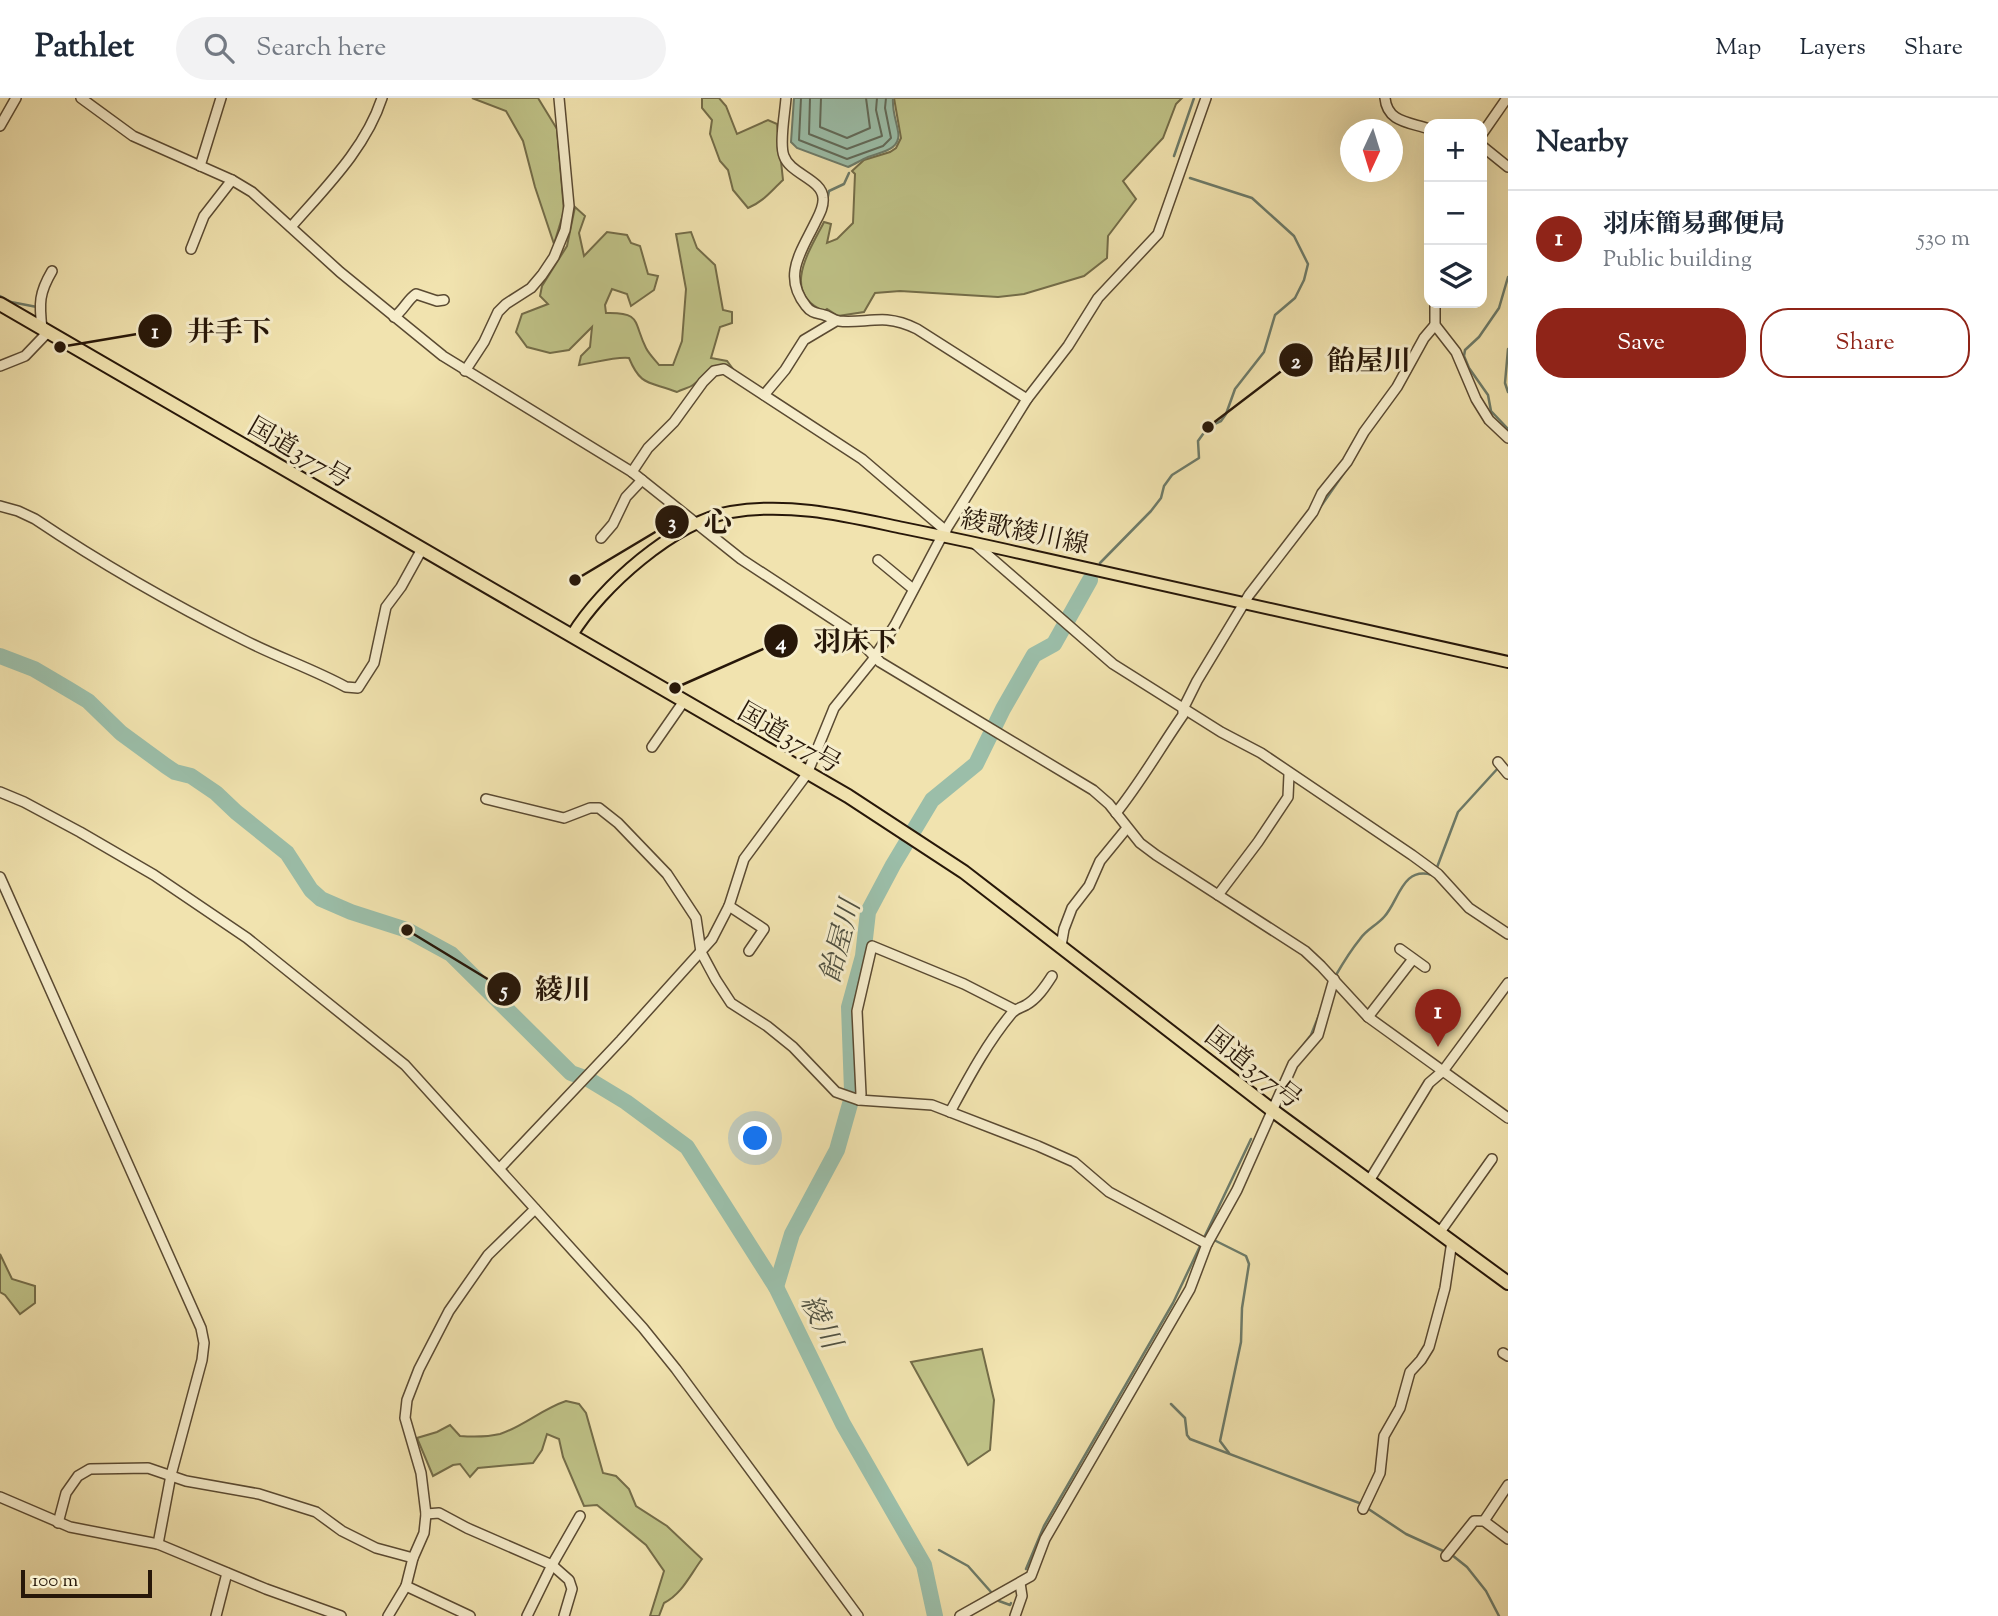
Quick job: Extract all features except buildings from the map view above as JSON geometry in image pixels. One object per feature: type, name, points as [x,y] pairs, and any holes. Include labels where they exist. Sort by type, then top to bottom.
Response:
[{"type":"highway","name":"国道377号","points":[[0,304],[848,796],[964,872],[1272,1110],[1508,1283]]},
{"type":"main road","name":"綾歌綾川線","points":[[572,635],[582,618],[665,539],[697,522],[729,512],[777,507],[830,512],[944,534],[974,543],[1508,662]]},
{"type":"street","points":[[0,126],[16,98]]},
{"type":"street","points":[[81,98],[133,136],[232,180],[252,192],[394,317],[465,371],[632,472],[741,559],[848,629],[880,662],[1093,790],[1156,855],[1304,951],[1368,1017],[1508,1118]]},
{"type":"street","points":[[200,166],[221,98]]},
{"type":"street","points":[[291,227],[351,155],[371,126],[382,98]]},
{"type":"street","points":[[465,371],[499,312],[506,304],[531,288],[542,275],[554,257],[565,230],[569,206],[559,98]]},
{"type":"street","points":[[786,98],[782,153],[786,162],[817,187],[823,200],[794,266],[793,276],[801,299],[809,310],[836,321]]},
{"type":"street","points":[[504,1165],[712,939],[729,906],[744,859],[807,774],[834,708],[895,625],[944,534],[1027,399],[1068,346],[1098,298],[1158,234],[1206,98]]},
{"type":"street","points":[[1385,98],[1385,108],[1391,116],[1424,127]]},
{"type":"street","points":[[1487,127],[1507,98]]},
{"type":"street","points":[[1487,150],[1508,167]]},
{"type":"street","points":[[191,249],[205,216],[232,180]]},
{"type":"street","points":[[0,366],[25,356],[45,330],[40,309],[41,289],[52,271]]},
{"type":"street","points":[[394,317],[405,309],[410,298],[416,295],[444,300]]},
{"type":"street","points":[[1435,308],[1435,325],[1456,352],[1476,399],[1489,420],[1508,438]]},
{"type":"street","points":[[764,395],[785,370],[804,340],[836,321],[886,320],[917,329],[1027,399]]},
{"type":"street","points":[[1116,813],[1140,784],[1183,715],[1183,709],[1220,642],[1245,603],[1347,463],[1364,432],[1397,387],[1424,338],[1435,325]]},
{"type":"street","points":[[632,472],[648,448],[674,422],[714,371],[724,369],[862,459],[944,534]]},
{"type":"street","points":[[601,538],[613,524],[626,497],[642,480]]},
{"type":"street","points":[[0,506],[35,519],[144,588],[243,640],[346,688],[358,688],[368,674],[374,663],[386,607],[401,587],[422,549]]},
{"type":"street","points":[[974,543],[1113,664],[1183,709],[1261,753],[1438,874],[1469,908],[1508,934]]},
{"type":"street","points":[[878,560],[913,589]]},
{"type":"street","points":[[652,747],[684,701]]},
{"type":"street","points":[[1218,895],[1288,797],[1289,774]]},
{"type":"street","points":[[0,792],[80,832],[154,875],[247,938],[405,1065],[504,1165],[535,1209],[643,1328],[858,1616]]},
{"type":"street","points":[[486,799],[564,818],[590,808],[599,808],[618,823],[667,874],[696,918],[701,952],[731,1003],[793,1047],[836,1092],[859,1100],[932,1105],[1074,1162],[1110,1192],[1204,1242]]},
{"type":"street","points":[[1061,946],[1072,908],[1088,886],[1100,861],[1127,828]]},
{"type":"street","points":[[0,877],[201,1328],[204,1343],[202,1360],[171,1475],[158,1544]]},
{"type":"street","points":[[729,906],[764,929],[749,951]]},
{"type":"street","points":[[859,1100],[857,1012],[872,946],[964,984],[1015,1010]]},
{"type":"street","points":[[1400,949],[1425,967]]},
{"type":"street","points":[[1368,1017],[1413,959]]},
{"type":"street","points":[[950,1112],[978,1060],[1015,1010],[1028,1004],[1044,989],[1052,976]]},
{"type":"street","points":[[960,1616],[1031,1576],[1045,1539],[1190,1289],[1204,1242],[1237,1190],[1293,1064],[1318,1035],[1334,979]]},
{"type":"street","points":[[1369,1181],[1429,1083],[1443,1071],[1508,983]]},
{"type":"street","points":[[1440,1233],[1492,1159]]},
{"type":"street","points":[[388,1616],[406,1586],[413,1558],[424,1533],[426,1514],[421,1473],[405,1418],[407,1400],[449,1311],[488,1255],[535,1209]]},
{"type":"street","points":[[1364,1507],[1380,1474],[1384,1436],[1400,1408],[1410,1372],[1429,1347],[1445,1288],[1452,1241]]},
{"type":"street","points":[[58,1523],[66,1493],[78,1476],[90,1469],[148,1468],[186,1481],[259,1494],[316,1512],[342,1531],[376,1548],[413,1558]]},
{"type":"street","points":[[1485,1521],[1508,1485]]},
{"type":"street","points":[[0,1497],[58,1523],[158,1544],[320,1610],[341,1616]]},
{"type":"street","points":[[426,1514],[439,1513],[552,1565],[569,1580],[572,1589],[564,1616]]},
{"type":"street","points":[[527,1616],[580,1516]]},
{"type":"street","points":[[1447,1554],[1474,1521],[1485,1521],[1508,1539]]},
{"type":"street","points":[[216,1616],[227,1573]]},
{"type":"street","points":[[1015,1616],[1022,1596],[1017,1584]]},
{"type":"street","points":[[406,1586],[470,1616]]},
{"type":"green space","points":[[472,98],[538,98],[557,129],[564,211],[554,244],[523,141],[506,111]]},
{"type":"green space","points":[[702,98],[719,98],[726,106],[737,134],[768,120],[777,124],[783,180],[753,206],[748,208],[733,190],[728,170],[720,161],[710,134],[712,120],[702,108]]},
{"type":"green space","points":[[894,98],[1182,98],[1176,104],[1163,138],[1123,181],[1136,199],[1108,236],[1107,258],[1084,276],[1024,294],[998,297],[900,291],[875,293],[864,312],[838,316],[811,303],[803,293],[802,270],[824,222],[831,224],[827,243],[837,239],[853,223],[855,174],[852,171],[864,160],[896,148],[901,138]]},
{"type":"green space","points":[[575,207],[585,216],[579,233],[584,256],[607,232],[627,235],[631,243],[640,246],[648,274],[658,276],[654,290],[631,306],[627,294],[612,289],[605,305],[606,313],[626,314],[635,320],[646,348],[659,365],[673,365],[682,341],[686,289],[676,234],[691,232],[697,248],[715,265],[723,310],[732,312],[732,323],[720,327],[711,358],[727,361],[733,369],[713,367],[693,385],[677,392],[642,379],[629,358],[579,365],[581,356],[590,347],[592,327],[569,350],[550,353],[527,347],[516,332],[522,314],[548,304],[540,296],[542,286],[567,246]]},
{"type":"green space","points":[[0,1254],[12,1279],[35,1286],[35,1303],[20,1314],[0,1292]]},
{"type":"green space","points":[[982,1349],[994,1400],[990,1450],[968,1465],[911,1362]]},
{"type":"green space","points":[[566,1401],[579,1404],[586,1413],[603,1473],[616,1476],[629,1489],[636,1506],[667,1526],[702,1559],[681,1589],[664,1603],[659,1616],[650,1616],[664,1571],[646,1545],[597,1505],[584,1506],[563,1457],[559,1439],[547,1434],[542,1450],[533,1463],[478,1468],[470,1477],[460,1464],[433,1476],[417,1438],[450,1425],[460,1436],[500,1434]]},
{"type":"water","points":[[794,98],[893,98],[897,142],[889,149],[848,167],[797,148],[791,142]]},
{"type":"waterway","name":"飴屋川","points":[[1174,156],[1194,98]]},
{"type":"waterway","points":[[827,201],[829,191],[844,184],[849,173]]},
{"type":"waterway","name":"飴屋川","points":[[1100,563],[1151,511],[1172,475],[1199,458],[1198,441],[1208,427],[1221,421],[1226,414],[1235,389],[1264,352],[1275,315],[1295,298],[1308,264],[1294,236],[1252,198],[1190,178]]},
{"type":"waterway","points":[[1508,277],[1499,308],[1479,337],[1465,350],[1464,356],[1488,395],[1491,411],[1508,429]]},
{"type":"waterway","points":[[0,296],[11,302],[37,307]]},
{"type":"waterway","points":[[1508,349],[1505,383],[1508,392]]},
{"type":"waterway","points":[[1319,509],[1353,460]]},
{"type":"waterway","name":"飴屋川","points":[[852,1091],[849,1007],[863,956],[868,912],[932,800],[976,764],[1034,655],[1054,644],[1090,580]]},
{"type":"waterway","points":[[1255,595],[1261,587]]},
{"type":"waterway","name":"綾川","points":[[0,656],[34,669],[88,701],[121,733],[166,766],[175,772],[191,776],[216,793],[287,853],[311,890],[321,899],[407,930],[451,954],[571,1073],[588,1079],[626,1102],[687,1147],[776,1287],[843,1424],[924,1565],[935,1616]]},
{"type":"waterway","points":[[1436,870],[1458,812],[1499,767]]},
{"type":"waterway","points":[[1336,975],[1362,936],[1389,910],[1408,880],[1422,874],[1432,875]]},
{"type":"waterway","points":[[1293,1058],[1311,1035],[1321,1010]]},
{"type":"waterway","name":"飴屋川","points":[[776,1287],[792,1234],[837,1150],[850,1104]]},
{"type":"waterway","points":[[1026,1569],[1044,1526],[1173,1303],[1251,1139]]},
{"type":"waterway","points":[[1216,1241],[1246,1256],[1249,1264],[1242,1308],[1241,1342],[1220,1441],[1229,1453]]},
{"type":"waterway","points":[[1171,1404],[1185,1418],[1190,1439],[1362,1504]]},
{"type":"waterway","points":[[1367,1508],[1406,1534],[1452,1555],[1467,1567],[1486,1591],[1499,1616]]},
{"type":"waterway","points":[[939,1550],[968,1566],[999,1601],[1010,1605],[1011,1603]]},
{"type":"place","name":"井手下","points":[[60,347]]},
{"type":"place","name":"飴屋川","points":[[1208,427]]},
{"type":"place","name":"心","points":[[575,580]]},
{"type":"place","name":"羽床下","points":[[675,688]]},
{"type":"place","name":"綾川","points":[[407,930]]},
{"type":"place","name":"羽床簡易郵便局","points":[[1438,1047]]}]
